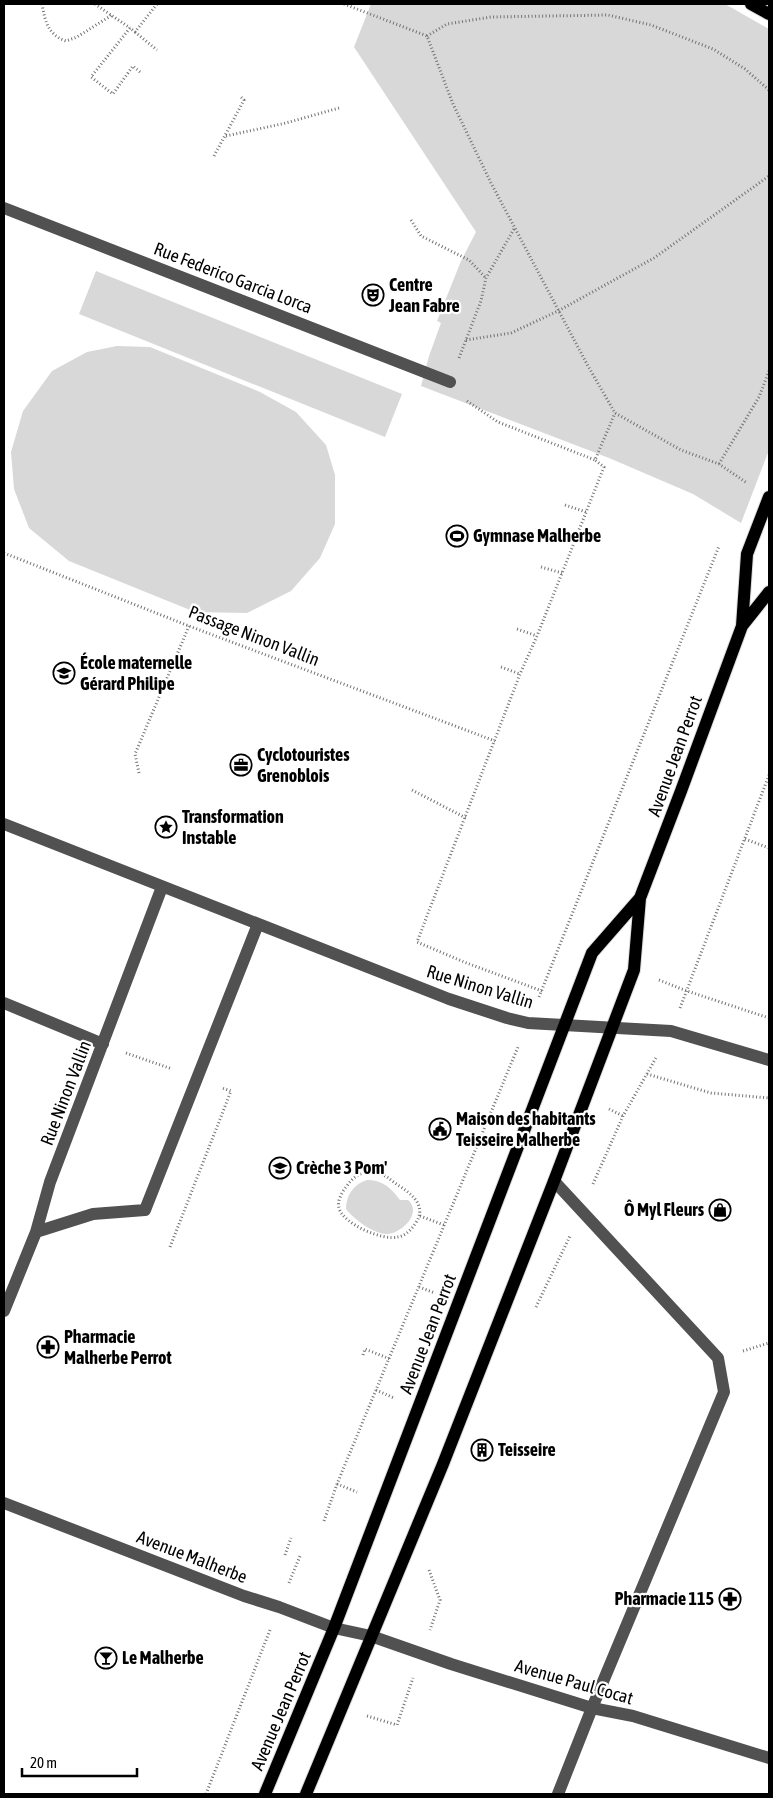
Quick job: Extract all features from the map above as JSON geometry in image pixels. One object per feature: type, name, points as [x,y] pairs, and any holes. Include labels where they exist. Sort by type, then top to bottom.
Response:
[{"type":"main road","points":[[750,4],[769,14]]},
{"type":"main road","name":"Avenue Jean Perrot","points":[[306,1794],[446,1456],[554,1181],[634,970],[640,898],[742,626],[747,554],[768,500]]},
{"type":"main road","name":"Avenue Jean Perrot","points":[[742,626],[769,592]]},
{"type":"main road","name":"Avenue Jean Perrot","points":[[265,1794],[334,1628],[592,954],[640,898]]},
{"type":"street","name":"Rue Federico Garcia Lorca","points":[[4,208],[450,382]]},
{"type":"street","name":"Rue Ninon Vallin","points":[[4,824],[162,888],[449,999],[507,1018],[565,1025],[671,1031],[769,1060]]},
{"type":"street","name":"Rue Ninon Vallin","points":[[4,1311],[36,1232],[50,1182],[162,888]]},
{"type":"street","points":[[36,1232],[93,1214],[145,1210],[258,924]]},
{"type":"street","points":[[4,1003],[103,1044]]},
{"type":"street","points":[[554,1181],[718,1358],[724,1392],[558,1794]]},
{"type":"street","name":"Avenue Malherbe","points":[[4,1503],[244,1596],[334,1628],[371,1636]]},
{"type":"street","name":"Avenue Paul Cocat","points":[[371,1636],[451,1664],[592,1708],[633,1716],[769,1758]]},
{"type":"path","points":[[42,4],[46,24],[56,38],[66,41],[77,37],[112,15]]},
{"type":"path","points":[[95,4],[130,28],[157,50]]},
{"type":"path","points":[[135,32],[157,4]]},
{"type":"path","points":[[344,4],[427,36],[453,104],[514,228],[615,413],[680,450],[719,464],[768,500]]},
{"type":"path","points":[[427,36],[447,24],[492,17],[608,15],[651,25],[713,49],[746,69],[769,90]]},
{"type":"path","points":[[130,28],[91,77],[113,94],[133,66],[140,72]]},
{"type":"path","points":[[214,156],[244,100],[240,96]]},
{"type":"path","points":[[226,136],[286,123],[339,108]]},
{"type":"path","points":[[466,340],[511,333],[558,311],[654,258],[769,176]]},
{"type":"path","points":[[411,220],[421,236],[469,260],[486,278]]},
{"type":"path","points":[[514,228],[486,278],[481,301],[450,382],[468,402],[498,422],[595,460],[604,467],[520,674],[417,942],[542,991]]},
{"type":"path","points":[[719,464],[759,397],[769,371]]},
{"type":"path","points":[[595,460],[615,413]]},
{"type":"path","points":[[742,491],[745,482]]},
{"type":"path","points":[[565,505],[586,512]]},
{"type":"path","points":[[324,1520],[337,1484],[542,991],[723,537]]},
{"type":"path","name":"Passage Ninon Vallin","points":[[4,553],[189,626],[495,741]]},
{"type":"path","points":[[540,567],[562,573]]},
{"type":"path","points":[[139,773],[135,754],[189,626]]},
{"type":"path","points":[[516,629],[537,636]]},
{"type":"path","points":[[501,667],[520,674]]},
{"type":"path","points":[[535,1308],[582,1211],[623,1116],[671,1031],[769,775]]},
{"type":"path","points":[[412,790],[466,818]]},
{"type":"path","points":[[745,839],[769,848]]},
{"type":"path","points":[[561,942],[592,954]]},
{"type":"path","points":[[634,970],[687,991],[769,1018]]},
{"type":"path","points":[[647,1074],[711,1093],[769,1098]]},
{"type":"path","points":[[371,1171],[391,1179],[412,1195],[420,1207],[420,1216],[409,1231],[402,1236],[392,1239],[373,1234],[347,1221],[339,1208],[339,1201],[343,1191],[355,1176],[371,1171]]},
{"type":"path","points":[[420,1216],[444,1225]]},
{"type":"path","points":[[363,1355],[365,1349],[390,1359]]},
{"type":"path","points":[[376,1390],[397,1400]]},
{"type":"path","points":[[337,1484],[365,1495]]},
{"type":"path","points":[[285,1555],[292,1538]]},
{"type":"path","points":[[206,1794],[300,1556]]},
{"type":"shaded area","points":[[371,4],[725,4],[769,29],[769,450],[741,523],[693,494],[609,458],[421,386],[441,323],[437,321],[461,261],[476,232],[354,47]]},
{"type":"shaded area","points":[[96,271],[402,394],[385,437],[79,314]]},
{"type":"shaded area","points":[[117,346],[150,347],[260,392],[296,412],[326,445],[335,475],[335,524],[320,558],[291,591],[247,613],[195,612],[69,561],[29,528],[14,489],[11,452],[23,411],[52,371],[87,352]]},
{"type":"shaded area","points":[[367,1180],[382,1183],[390,1188],[400,1200],[408,1200],[412,1205],[412,1216],[404,1227],[392,1233],[381,1233],[364,1225],[346,1209],[349,1195],[358,1184]]},
{"type":"place","name":"Centre Jean Fabre","points":[[373,295]]},
{"type":"place","name":"Gymnase Malherbe","points":[[457,536]]},
{"type":"place","name":"École maternelle Gérard Philipe","points":[[64,673]]},
{"type":"place","name":"Cyclotouristes Grenoblois","points":[[241,765]]},
{"type":"place","name":"Transformation Instable","points":[[166,827]]},
{"type":"place","name":"Maison des habitants Teisseire Malherbe","points":[[440,1129]]},
{"type":"place","name":"Crèche 3 Pom'","points":[[280,1168]]},
{"type":"place","name":"Ô Myl Fleurs","points":[[720,1210]]},
{"type":"place","name":"Pharmacie Malherbe Perrot","points":[[48,1347]]},
{"type":"place","name":"Teisseire","points":[[482,1450]]},
{"type":"place","name":"Pharmacie 115","points":[[730,1599]]},
{"type":"place","name":"Le Malherbe","points":[[106,1658]]}]
